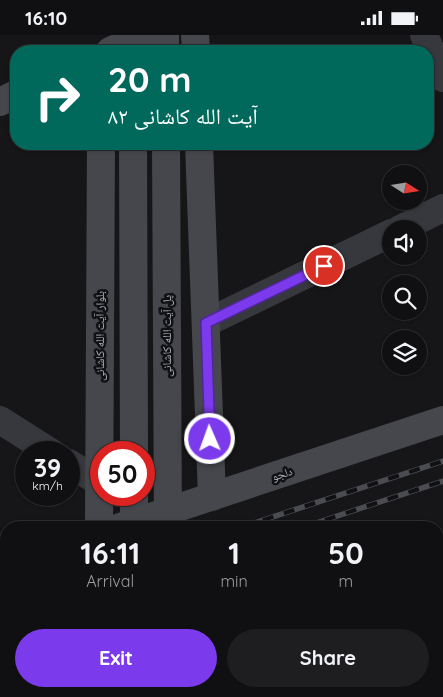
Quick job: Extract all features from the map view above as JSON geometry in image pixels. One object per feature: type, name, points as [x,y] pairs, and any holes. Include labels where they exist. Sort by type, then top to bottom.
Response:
[{"type":"main road","points":[[123,45],[145,35]]},
{"type":"main road","name":"بلوار آیت الله کاشانی","points":[[99,441],[101,150]]},
{"type":"main road","points":[[133,150],[134,441]]},
{"type":"main road","name":"پل آیت الله کاشانی","points":[[166,150],[168,521]]},
{"type":"main road","points":[[199,150],[212,497]]},
{"type":"main road","name":"دلجو","points":[[138,521],[443,420]]},
{"type":"main road","name":"بلوار آیت الله کاشانی","points":[[99,506],[99,521]]},
{"type":"main road","points":[[134,506],[134,521]]},
{"type":"street","points":[[434,57],[443,77]]},
{"type":"street","points":[[418,220],[443,208]]},
{"type":"street","points":[[206,323],[382,237]]},
{"type":"street","points":[[0,420],[33,441]]},
{"type":"railway","points":[[260,521],[443,461]]},
{"type":"railway","points":[[322,521],[443,481]]},
{"type":"route","points":[[210,439],[206,323],[324,266]]}]
